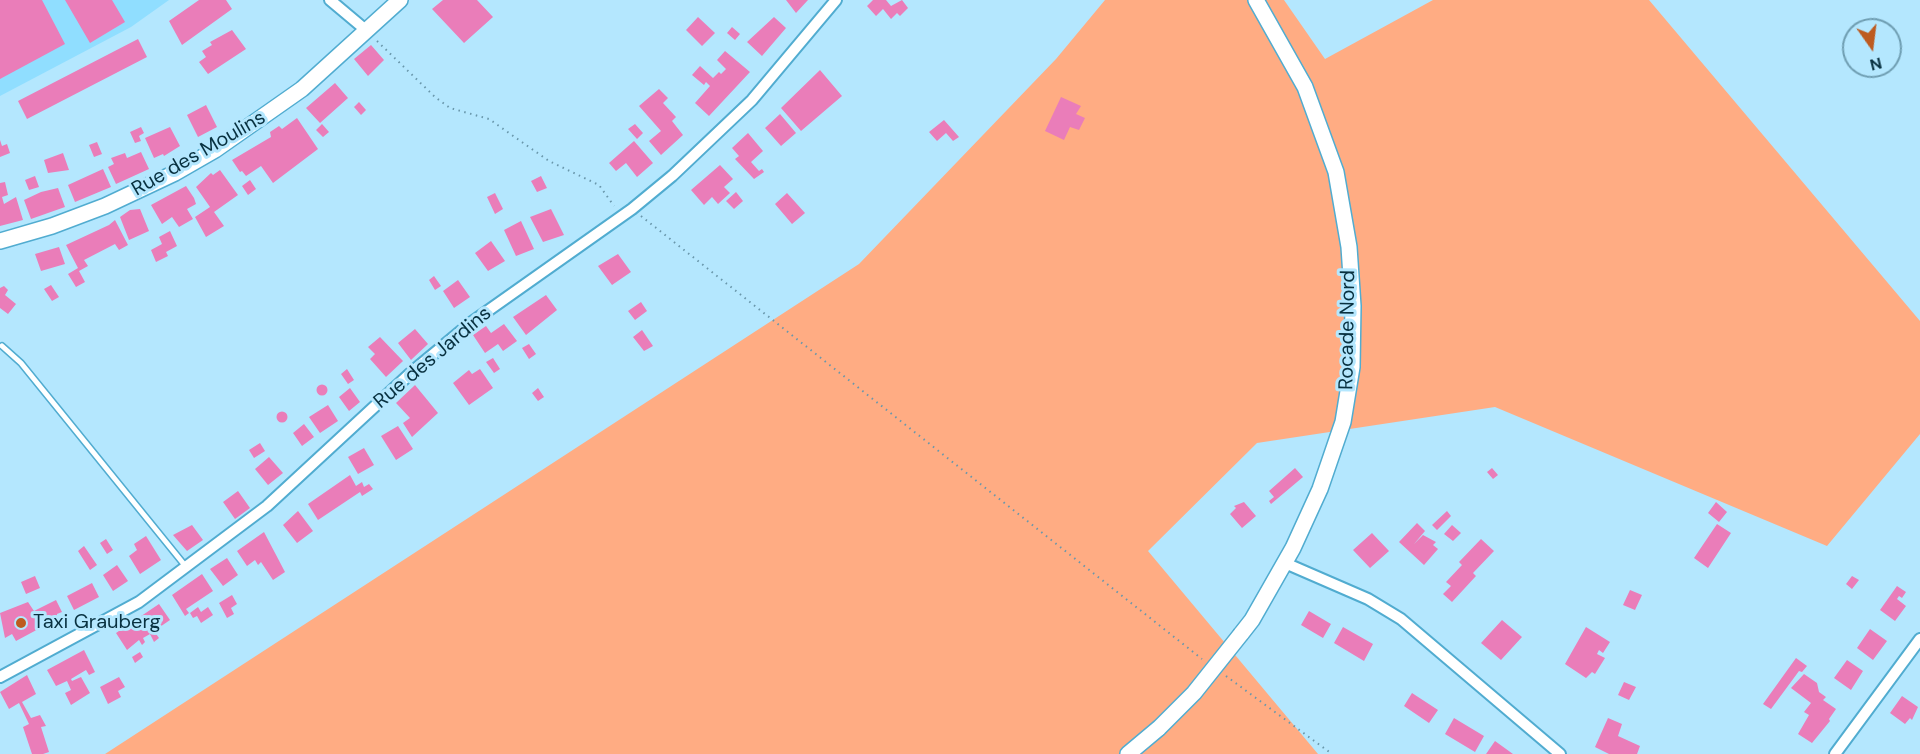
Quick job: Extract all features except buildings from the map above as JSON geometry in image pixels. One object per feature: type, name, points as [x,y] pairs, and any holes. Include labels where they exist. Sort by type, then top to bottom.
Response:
[{"type":"main road","name":"Rue des Moulins","points":[[0,241],[52,226],[105,206],[205,156],[275,110],[400,0]]},
{"type":"main road","name":"Rocade Nord","points":[[1128,754],[1159,728],[1194,693],[1241,634],[1285,563],[1320,489],[1343,423],[1352,367],[1353,306],[1345,209],[1328,144],[1305,87],[1256,0]]},
{"type":"street","points":[[330,0],[367,31]]},
{"type":"street","name":"Rue des Jardins","points":[[0,677],[140,603],[267,506],[413,371],[472,322],[632,209],[672,176],[752,100],[836,0]]},
{"type":"street","points":[[1285,563],[1368,599],[1401,619],[1560,754]]},
{"type":"street","points":[[1841,752],[1920,639]]},
{"type":"lane","points":[[2,346],[21,363],[187,569]]},
{"type":"path","points":[[367,31],[435,97],[450,108],[489,119],[549,161],[599,185],[621,215]]},
{"type":"path","points":[[632,209],[1162,628]]},
{"type":"path","points":[[1283,719],[1332,754]]},
{"type":"shaded area","points":[[0,0],[169,0],[131,27],[0,96]]},
{"type":"shaded area","points":[[1105,0],[1284,0],[1325,59],[1433,0],[1649,0],[1920,321],[1920,434],[1827,546],[1495,407],[1257,443],[1148,551],[1318,754],[105,754],[859,264],[1056,59]]},
{"type":"place","name":"Taxi Grauberg","points":[[21,623]]}]
